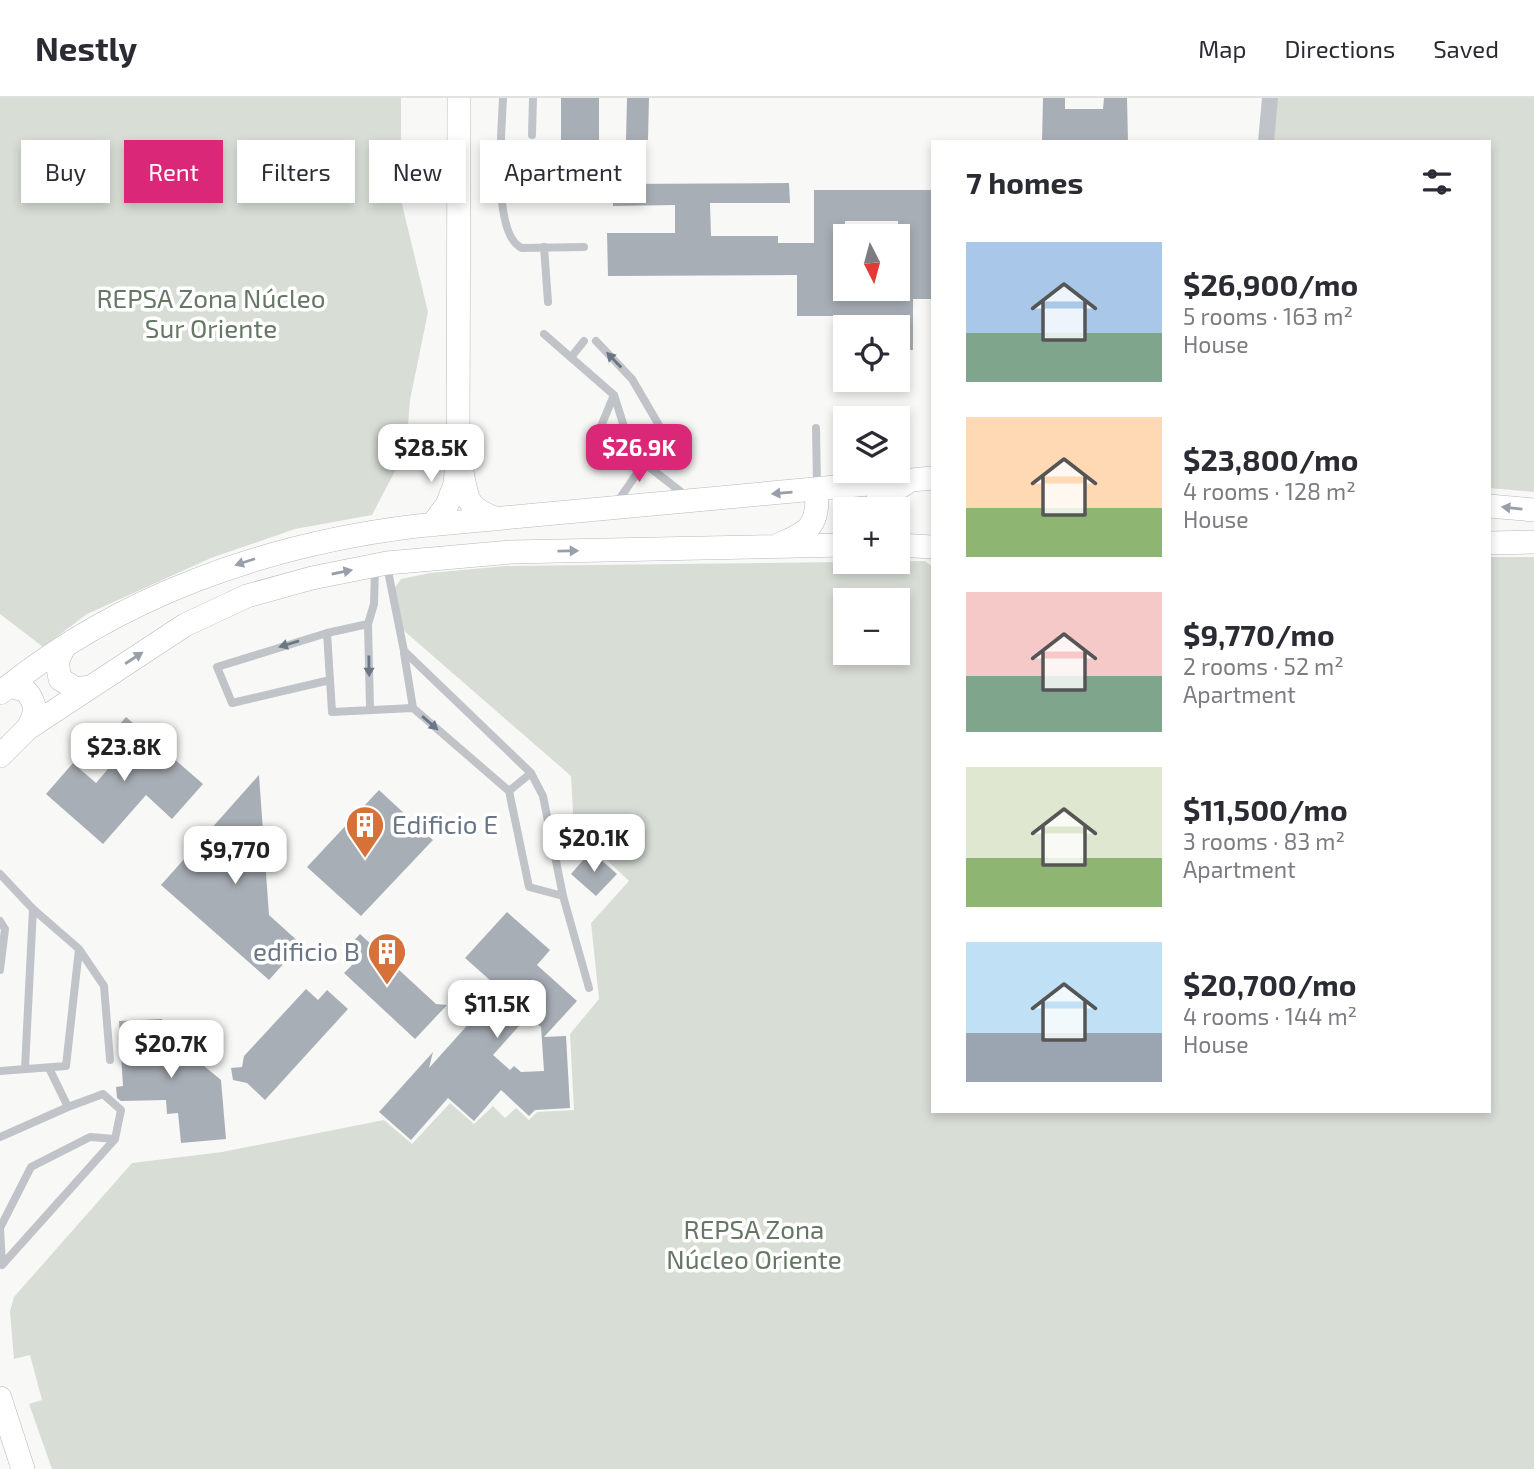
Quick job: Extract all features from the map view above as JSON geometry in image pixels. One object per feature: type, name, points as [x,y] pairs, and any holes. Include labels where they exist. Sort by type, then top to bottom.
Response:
[{"type":"street","points":[[432,525],[447,505],[455,484],[458,451],[459,98]]},
{"type":"street","points":[[1266,140],[1270,98]]},
{"type":"street","points":[[458,451],[468,500],[477,511],[497,519]]},
{"type":"street","points":[[4,690],[64,647],[175,589],[235,565],[294,547],[350,535],[432,525],[817,489],[853,482],[913,477]]},
{"type":"street","points":[[883,497],[913,477]]},
{"type":"street","points":[[774,547],[807,531],[816,521],[817,489]]},
{"type":"street","points":[[1491,506],[1534,510]]},
{"type":"street","points":[[1491,543],[1534,542]]},
{"type":"street","points":[[0,756],[27,729],[185,625],[247,596],[312,578],[381,564],[511,552],[833,545]]},
{"type":"street","points":[[64,647],[57,662],[60,679],[76,689],[90,687]]},
{"type":"street","points":[[4,690],[25,690],[35,705],[35,713],[27,729]]},
{"type":"street","points":[[0,1400],[22,1469]]},
{"type":"street","points":[[0,1457],[13,1459],[22,1469]]},
{"type":"lane","points":[[502,140],[503,98]]},
{"type":"lane","points":[[532,135],[533,98]]},
{"type":"lane","points":[[502,203],[514,245],[522,248],[584,247]]},
{"type":"lane","points":[[544,247],[548,302]]},
{"type":"lane","points":[[544,334],[614,395],[627,436],[644,463],[674,489],[694,500]]},
{"type":"lane","points":[[572,356],[584,341]]},
{"type":"lane","points":[[596,341],[632,379],[677,456]]},
{"type":"lane","points":[[592,448],[614,395]]},
{"type":"lane","points":[[816,428],[817,489]]},
{"type":"lane","points":[[606,458],[627,436]]},
{"type":"lane","points":[[613,508],[644,463]]},
{"type":"lane","points":[[370,709],[368,624],[381,564]]},
{"type":"lane","points":[[381,564],[404,651],[413,708],[509,791],[529,887],[563,896]]},
{"type":"lane","points":[[330,680],[232,703],[216,667],[327,633],[368,624]]},
{"type":"lane","points":[[327,633],[332,712],[413,708]]},
{"type":"lane","points":[[404,651],[531,773],[543,796],[563,896],[589,988]]},
{"type":"lane","points":[[509,791],[531,773]]},
{"type":"lane","points":[[0,874],[33,909],[79,949],[104,986],[110,1059]]},
{"type":"lane","points":[[25,1068],[33,909]]},
{"type":"lane","points":[[0,921],[3,930],[0,970]]},
{"type":"lane","points":[[0,1071],[66,1066],[79,949]]},
{"type":"lane","points":[[50,1068],[68,1107]]},
{"type":"lane","points":[[0,1137],[103,1094],[121,1110],[114,1139],[2,1265],[0,1228],[32,1167],[90,1137],[114,1139]]},
{"type":"green space","name":"REPSA Zona Núcleo Sur Oriente","points":[[0,98],[401,98],[401,140],[369,140],[369,203],[402,203],[428,312],[410,400],[406,450],[372,515],[295,529],[211,558],[87,614],[43,647],[0,614]]},
{"type":"green space","points":[[1272,98],[1534,98],[1534,492],[1491,488],[1491,140],[1268,140]]},
{"type":"green space","name":"REPSA Zona Núcleo Oriente","points":[[1491,557],[1534,557],[1534,1469],[52,1469],[29,1404],[42,1400],[30,1355],[14,1359],[10,1311],[14,1297],[132,1163],[222,1152],[384,1120],[412,1144],[450,1103],[474,1124],[493,1106],[505,1118],[516,1108],[529,1120],[537,1112],[574,1110],[570,1034],[599,999],[591,923],[629,881],[574,829],[571,776],[402,629],[394,589],[401,579],[430,573],[506,566],[833,562],[833,574],[910,574],[910,561],[925,561],[931,566],[931,1113],[1491,1113]]},
{"type":"building","points":[[561,98],[599,98],[599,140],[561,140]]},
{"type":"building","points":[[627,98],[649,98],[648,140],[626,140]]},
{"type":"building","points":[[1043,98],[1065,98],[1065,109],[1103,109],[1104,98],[1127,98],[1128,140],[1042,140]]},
{"type":"building","points":[[789,183],[790,203],[710,203],[711,236],[778,236],[778,243],[814,243],[814,190],[931,190],[931,299],[913,299],[913,350],[910,350],[910,315],[797,316],[797,275],[608,276],[607,233],[675,233],[675,205],[613,206],[613,203],[646,203],[646,184]]},
{"type":"building","points":[[126,717],[203,784],[172,819],[146,795],[103,844],[46,794],[73,763],[96,783],[113,763],[97,750]]},
{"type":"building","points":[[259,775],[269,915],[301,944],[269,980],[161,885]]},
{"type":"building","name":"Edificio E","points":[[379,790],[433,840],[361,916],[307,867]]},
{"type":"building","points":[[591,851],[617,874],[596,896],[571,874]]},
{"type":"building","points":[[507,912],[550,950],[537,965],[577,1001],[544,1037],[566,1036],[570,1108],[535,1110],[529,1116],[501,1090],[474,1121],[448,1098],[411,1140],[379,1112],[433,1052],[429,1068],[500,989],[465,958]],"holes":[[[528,1016],[541,1027],[544,1071],[521,1072],[514,1066],[510,1070],[493,1055]]]},
{"type":"building","name":"edificio B","points":[[360,934],[436,1004],[447,1005],[415,1039],[344,973],[357,960],[346,949]]},
{"type":"building","points":[[306,989],[318,1000],[327,990],[348,1009],[265,1100],[247,1083],[233,1080],[231,1068],[242,1067],[244,1056]]},
{"type":"building","points":[[162,1019],[163,1032],[221,1080],[226,1139],[181,1143],[178,1113],[167,1114],[166,1100],[121,1101],[117,1098],[116,1087],[123,1086],[119,1021]]},
{"type":"place","name":"Edificio E","points":[[365,859]]},
{"type":"place","name":"edificio B","points":[[387,986]]}]
